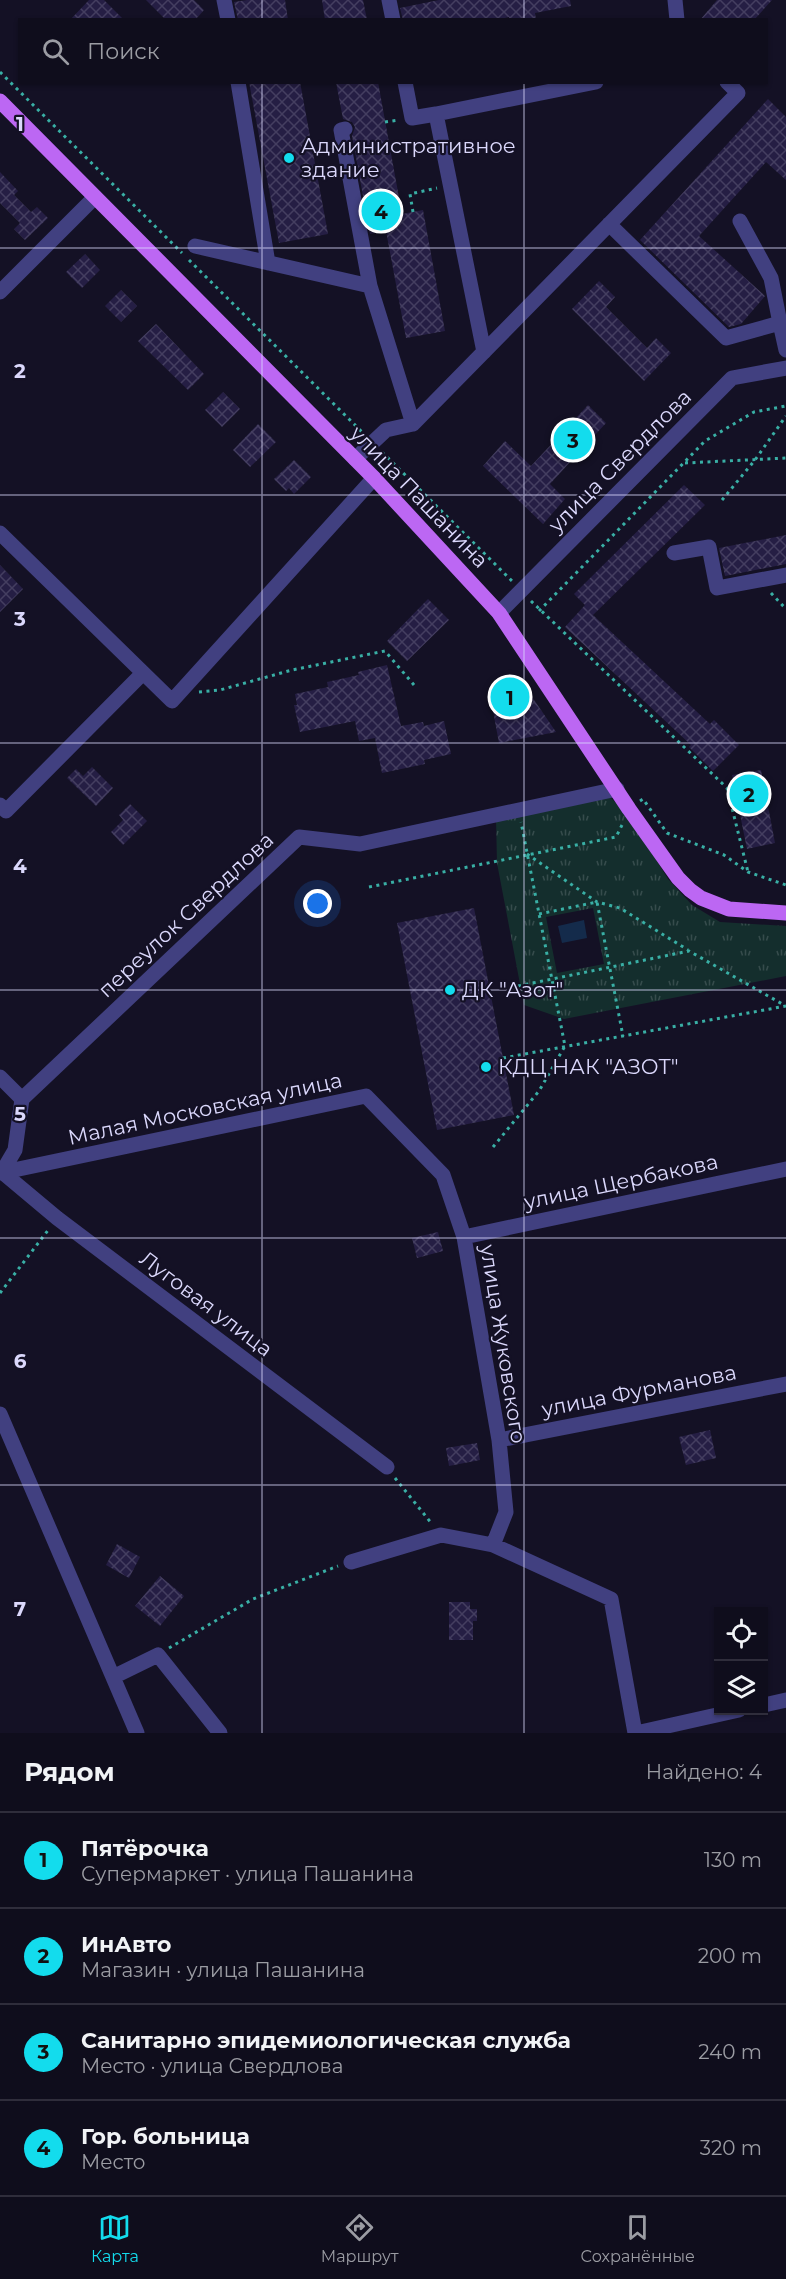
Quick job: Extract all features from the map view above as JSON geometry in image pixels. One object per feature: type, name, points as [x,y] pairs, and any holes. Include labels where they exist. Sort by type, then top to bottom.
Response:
[{"type":"main road","name":"улица Пашанина","points":[[0,101],[374,478],[500,613],[678,878],[701,898],[729,909],[786,913]]},
{"type":"street","points":[[224,0],[228,18]]},
{"type":"street","points":[[389,0],[393,18]]},
{"type":"street","points":[[675,0],[677,18]]},
{"type":"street","points":[[238,84],[268,263]]},
{"type":"street","points":[[405,84],[412,118],[586,84]]},
{"type":"street","points":[[355,459],[386,430],[413,424],[738,93],[729,84]]},
{"type":"street","points":[[436,114],[484,352]]},
{"type":"street","points":[[345,129],[341,130],[370,286],[413,424]]},
{"type":"street","points":[[0,292],[95,197]]},
{"type":"street","points":[[740,221],[771,278],[786,350]]},
{"type":"street","points":[[609,225],[726,338],[780,323]]},
{"type":"street","points":[[195,246],[370,286]]},
{"type":"street","name":"улица Свердлова","points":[[500,613],[732,378],[786,368]]},
{"type":"street","points":[[0,533],[172,701],[374,478]]},
{"type":"street","points":[[674,553],[709,547],[717,588],[786,575]]},
{"type":"street","points":[[0,805],[6,811],[143,673]]},
{"type":"street","name":"переулок Свердлова","points":[[22,1099],[299,837],[360,844],[617,789]]},
{"type":"street","points":[[0,1077],[22,1099],[15,1149],[1,1173]]},
{"type":"street","name":"Малая Московская улица","points":[[1,1173],[366,1096],[427,1158]]},
{"type":"street","name":"улица Жуковского","points":[[427,1158],[443,1175],[464,1237],[499,1440],[506,1512],[493,1545]]},
{"type":"street","name":"улица Щербакова","points":[[464,1237],[786,1169]]},
{"type":"street","name":"Луговая улица","points":[[1,1173],[57,1218],[387,1467]]},
{"type":"street","name":"улица Фурманова","points":[[499,1440],[786,1384]]},
{"type":"street","points":[[0,1414],[136,1733]]},
{"type":"street","points":[[351,1562],[441,1535],[493,1545],[611,1599],[635,1733],[716,1715]]},
{"type":"street","points":[[113,1677],[158,1655],[220,1733]]},
{"type":"street","points":[[768,1704],[786,1700]]},
{"type":"path","points":[[0,72],[522,591],[539,611],[727,788],[748,872]]},
{"type":"path","points":[[413,212],[410,194],[450,186]]},
{"type":"path","points":[[539,611],[705,441],[754,412],[786,406]]},
{"type":"path","points":[[722,500],[755,460],[786,416]]},
{"type":"path","points":[[684,463],[786,458]]},
{"type":"path","points":[[758,580],[786,609]]},
{"type":"path","points":[[172,701],[184,694],[220,690],[292,670],[385,651],[414,684]]},
{"type":"path","points":[[369,887],[616,837],[630,809],[643,799],[667,833],[724,855],[748,872],[786,885]]},
{"type":"path","points":[[493,1147],[539,1091],[565,1046],[519,809]]},
{"type":"path","points":[[527,854],[597,902],[620,908],[689,951],[786,1006]]},
{"type":"path","points":[[539,914],[597,902]]},
{"type":"path","points":[[597,902],[623,1036]]},
{"type":"path","points":[[518,986],[689,951]]},
{"type":"path","points":[[503,1058],[786,1006]]},
{"type":"path","points":[[0,1293],[57,1218]]},
{"type":"path","points":[[387,1467],[441,1535]]},
{"type":"path","points":[[158,1655],[253,1599],[351,1562]]},
{"type":"green space","points":[[609,796],[629,816],[668,879],[692,905],[720,922],[786,926],[786,976],[564,1019],[524,1005],[497,863],[496,817]],"holes":[[[593,908],[604,964],[557,973],[546,917]]]},
{"type":"water","points":[[584,920],[587,938],[562,943],[558,926]]},
{"type":"building","points":[[89,0],[104,0],[122,18],[72,18]]},
{"type":"building","points":[[146,0],[194,0],[204,10],[197,18],[164,18]]},
{"type":"building","points":[[285,0],[288,18],[238,18],[234,2]]},
{"type":"building","points":[[322,0],[363,0],[367,18],[325,18]]},
{"type":"building","points":[[439,0],[570,0],[571,6],[535,13],[536,18],[402,18],[400,8]]},
{"type":"building","points":[[717,0],[772,0],[756,18],[702,18]]},
{"type":"building","name":"Административное здание","points":[[249,84],[300,84],[328,234],[279,243]]},
{"type":"building","points":[[336,84],[378,84],[402,214],[423,210],[445,331],[406,338],[386,231],[370,234],[352,136],[355,127],[352,122],[343,119]]},
{"type":"building","points":[[768,99],[786,117],[786,180],[766,162],[699,236],[765,296],[741,324],[729,327],[640,240]]},
{"type":"building","points":[[0,172],[18,191],[14,195],[31,212],[37,207],[48,218],[25,240],[14,229],[20,223],[0,203]]},
{"type":"building","points":[[85,254],[100,270],[82,288],[66,272]]},
{"type":"building","points":[[599,281],[615,297],[606,307],[647,348],[656,338],[671,353],[644,381],[572,309]]},
{"type":"building","points":[[121,290],[137,306],[121,322],[105,306]]},
{"type":"building","points":[[156,324],[204,374],[188,390],[138,341]]},
{"type":"building","points":[[223,392],[240,409],[222,427],[205,410]]},
{"type":"building","points":[[588,405],[606,423],[550,484],[565,499],[543,524],[483,466],[505,441],[531,466]]},
{"type":"building","points":[[258,424],[276,442],[250,467],[233,450]]},
{"type":"building","points":[[294,460],[311,477],[294,494],[289,488],[286,491],[274,479]]},
{"type":"building","points":[[684,485],[705,505],[593,615],[710,724],[714,720],[739,745],[713,771],[689,747],[691,745],[565,627],[585,605],[574,594]]},
{"type":"building","points":[[786,535],[786,564],[725,576],[719,548]]},
{"type":"building","points":[[0,565],[23,589],[0,612]]},
{"type":"building","points":[[428,599],[449,620],[407,661],[387,641]]},
{"type":"building","points":[[387,665],[401,726],[423,722],[424,726],[444,721],[451,754],[424,760],[425,764],[382,773],[375,738],[359,741],[355,721],[300,732],[294,705],[297,705],[295,694],[328,687],[327,682],[359,675],[358,672]]},
{"type":"building","points":[[526,688],[556,732],[499,743],[490,695]]},
{"type":"building","points":[[92,767],[113,788],[96,806],[67,778],[76,769],[83,776]]},
{"type":"building","points":[[761,770],[775,843],[747,849],[732,775]]},
{"type":"building","points":[[130,804],[147,821],[123,845],[111,832],[123,820],[119,815]]},
{"type":"building","name":"ДК \"Азот\"","points":[[474,908],[514,1115],[437,1130],[397,923]]},
{"type":"building","points":[[438,1232],[443,1251],[417,1258],[412,1238]]},
{"type":"building","points":[[710,1430],[716,1458],[686,1465],[679,1437]]},
{"type":"building","points":[[477,1443],[480,1460],[449,1466],[446,1448]]},
{"type":"building","points":[[117,1544],[140,1557],[129,1578],[106,1565]]},
{"type":"building","points":[[160,1576],[184,1596],[160,1626],[135,1606]]},
{"type":"building","points":[[449,1602],[470,1602],[470,1609],[477,1609],[477,1621],[473,1621],[473,1640],[449,1640]]},
{"type":"place","name":"Административное здание","points":[[289,158]]},
{"type":"place","name":"Гор. больница","points":[[381,211]]},
{"type":"place","name":"Санитарно эпидемиологическая служба","points":[[573,440]]},
{"type":"place","name":"Пятёрочка","points":[[510,697]]},
{"type":"place","name":"ИнАвто","points":[[749,794]]},
{"type":"place","name":"ДК \"Азот\"","points":[[450,990]]},
{"type":"place","name":"КДЦ НАК \"АЗОТ\"","points":[[486,1067]]}]
